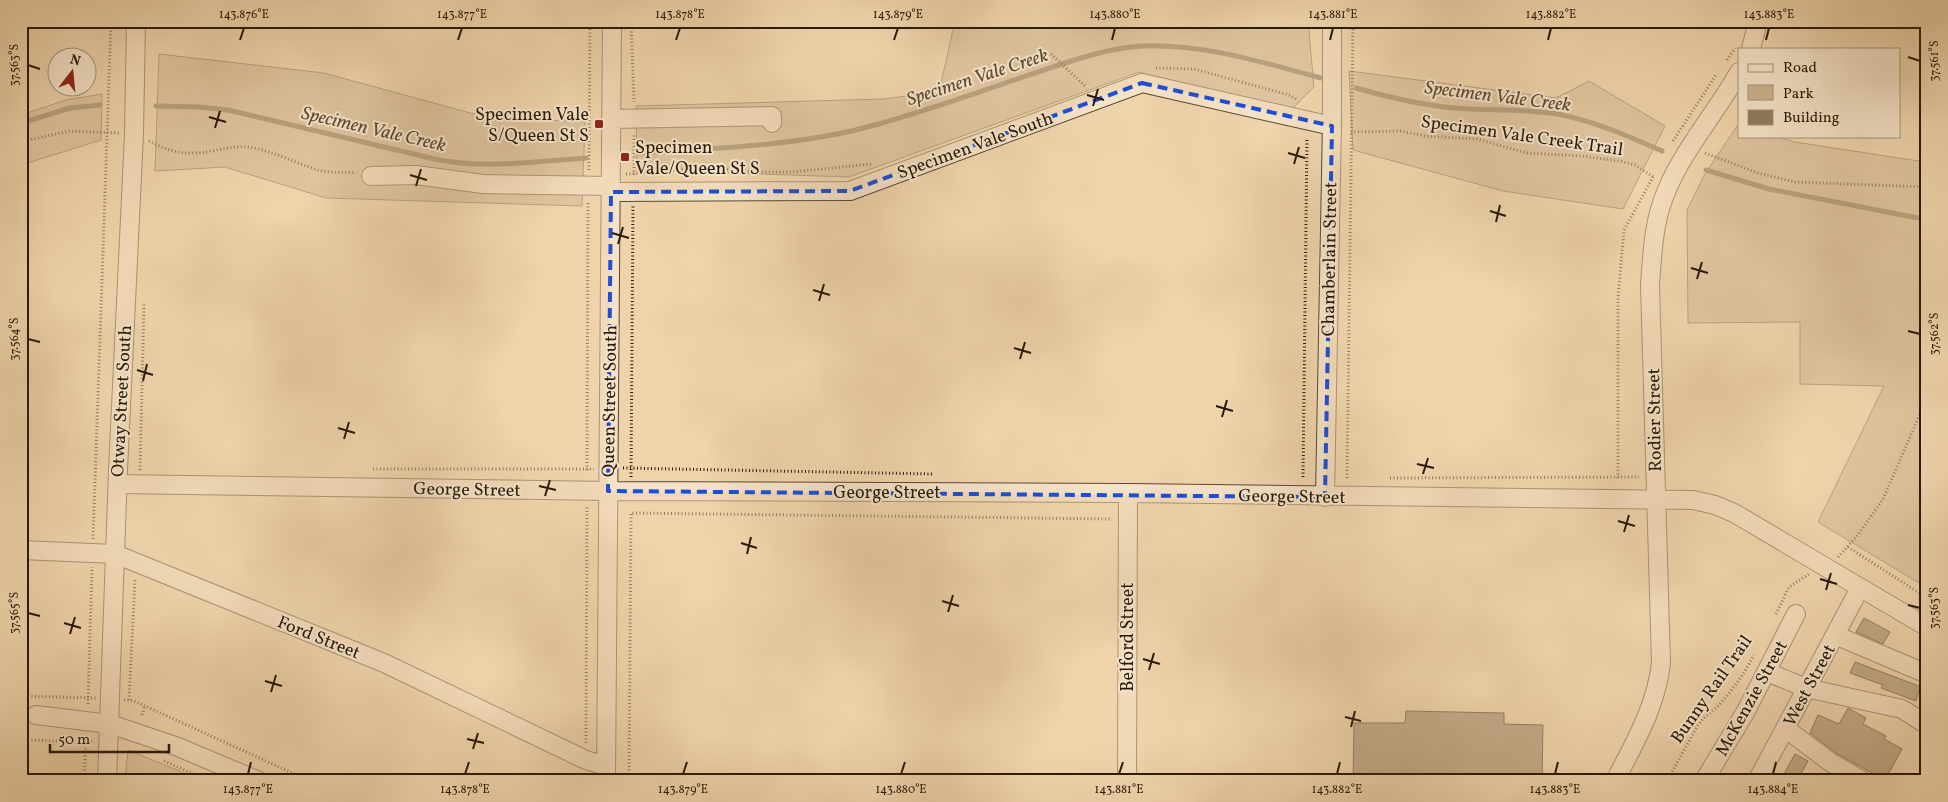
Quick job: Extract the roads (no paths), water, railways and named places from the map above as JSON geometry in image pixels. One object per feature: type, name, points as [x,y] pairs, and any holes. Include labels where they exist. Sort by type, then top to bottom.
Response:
[{"type":"street","name":"Otway Street South","points":[[107,781],[114,712],[115,554],[134,134],[136,21]]},
{"type":"street","name":"Queen Street South","points":[[606,777],[612,21]]},
{"type":"street","name":"Chamberlain Street","points":[[1325,497],[1332,126],[1332,21]]},
{"type":"street","points":[[1751,48],[1758,21]]},
{"type":"street","name":"Rodier Street","points":[[1615,781],[1645,724],[1659,678],[1661,647],[1650,285],[1657,223],[1670,184],[1738,74]]},
{"type":"street","name":"Specimen Vale South","points":[[371,176],[416,176],[483,184],[589,180],[611,189],[633,193],[850,191],[1142,83],[1332,126]]},
{"type":"street","points":[[612,119],[772,116],[772,122]]},
{"type":"street","name":"George Street","points":[[118,484],[587,491],[1128,493],[1702,501],[1722,507],[1927,627]]},
{"type":"street","name":"Belford Street","points":[[1128,493],[1128,781]]},
{"type":"street","name":"Ford Street","points":[[21,550],[115,554],[384,663],[586,760],[606,777]]},
{"type":"street","name":"West Street","points":[[1757,781],[1860,588]]},
{"type":"street","name":"McKenzie Street","points":[[1704,781],[1767,672],[1796,614]]},
{"type":"street","points":[[1835,635],[1927,674]]},
{"type":"street","points":[[1767,672],[1806,688],[1895,707],[1912,714],[1927,725]]},
{"type":"street","points":[[28,714],[114,712],[178,748],[259,781]]},
{"type":"street","points":[[1785,728],[1830,762],[1863,781]]},
{"type":"waterway","name":"Specimen Vale Creek","points":[[639,153],[788,142],[847,132],[913,114],[1082,58],[1111,50],[1140,46],[1186,47],[1209,51],[1254,60],[1321,78]]},
{"type":"waterway","name":"Specimen Vale Creek","points":[[1356,88],[1441,107],[1557,114],[1598,125],[1662,151]]},
{"type":"waterway","name":"Specimen Vale Creek","points":[[21,123],[70,108],[100,105]]},
{"type":"waterway","name":"Specimen Vale Creek","points":[[156,106],[228,110],[457,163],[512,164],[586,158]]},
{"type":"waterway","name":"Specimen Vale Creek","points":[[1706,170],[1769,189],[1918,218]]},
{"type":"place","name":"Specimen Vale S/Queen St S","points":[[599,124]]},
{"type":"place","name":"Specimen Vale/Queen St S","points":[[625,157]]}]
